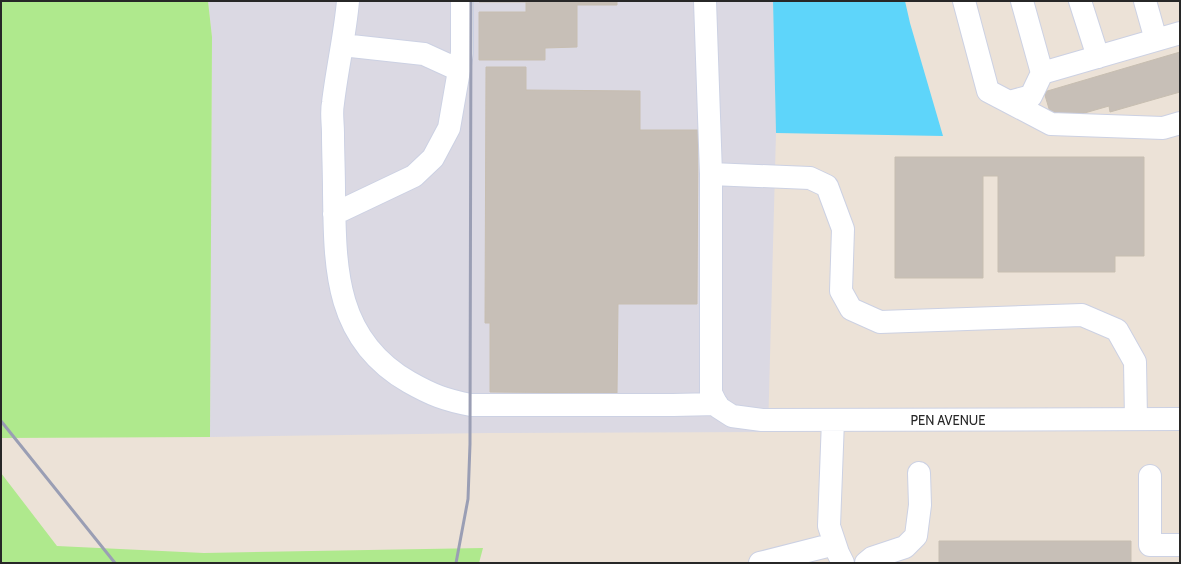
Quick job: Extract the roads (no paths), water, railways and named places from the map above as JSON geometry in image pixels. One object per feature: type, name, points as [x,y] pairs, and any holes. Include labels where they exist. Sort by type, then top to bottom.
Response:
[{"type":"street","points":[[348,1],[346,27],[332,104],[334,214],[338,276],[349,315],[360,338],[370,351],[395,374],[430,393],[449,401],[471,406],[717,405],[711,393],[711,174],[705,1]]},
{"type":"street","points":[[334,214],[414,176],[433,158],[449,128],[462,53],[462,1]]},
{"type":"street","points":[[964,1],[988,91],[1051,124],[1163,128],[1180,122]]},
{"type":"street","points":[[1008,102],[1031,96],[1042,74],[1022,1]]},
{"type":"street","points":[[1080,1],[1098,57]]},
{"type":"street","points":[[1145,1],[1156,40]]},
{"type":"street","points":[[1042,74],[1180,33]]},
{"type":"street","points":[[342,45],[424,54],[459,70]]},
{"type":"street","points":[[711,174],[810,178],[827,186],[843,229],[841,291],[851,309],[880,322],[1082,315],[1117,330],[1135,362],[1136,419]]},
{"type":"street","name":"PEN AVENUE","points":[[717,405],[732,416],[762,420],[1180,419]]},
{"type":"street","points":[[760,563],[839,553],[829,526],[833,420]]},
{"type":"street","points":[[866,563],[872,558],[905,547],[916,536],[920,505],[919,474]]},
{"type":"street","points":[[1150,476],[1150,545],[1180,545]]},
{"type":"water","points":[[773,1],[905,1],[943,136],[776,133]]},
{"type":"railway","points":[[456,563],[468,499],[470,444],[471,1]]},
{"type":"railway","points":[[1,421],[115,563]]}]
